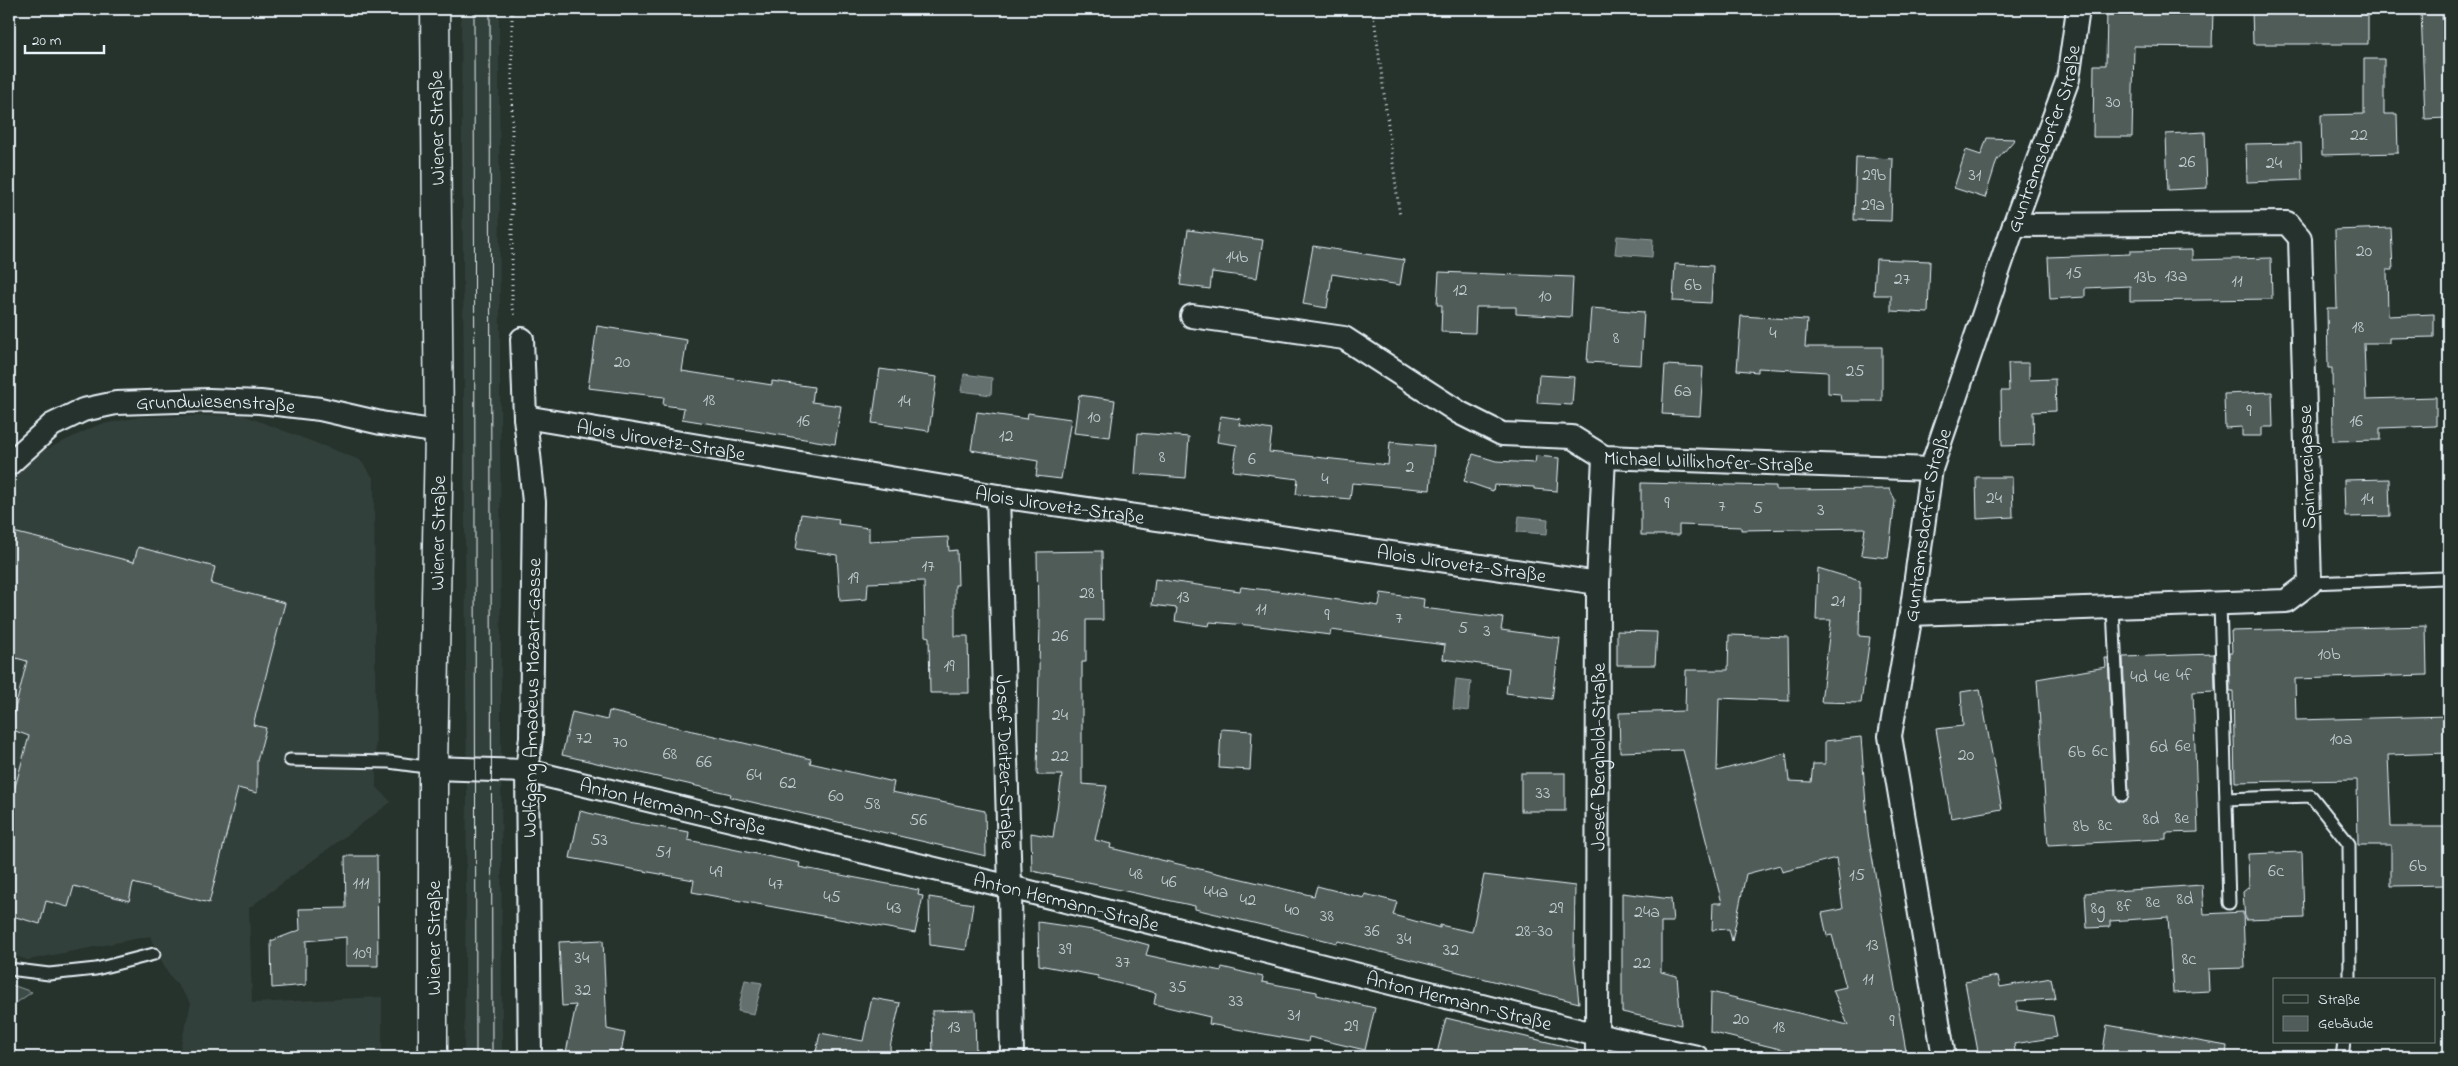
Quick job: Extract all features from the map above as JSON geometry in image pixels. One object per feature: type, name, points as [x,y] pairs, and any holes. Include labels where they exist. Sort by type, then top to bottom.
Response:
[{"type":"main road","name":"Wiener Straße","points":[[433,1057],[433,768],[439,432],[435,9]]},
{"type":"street","name":"Guntramsdorfer Straße","points":[[1944,1057],[1890,736],[1911,614],[1931,469],[2014,225],[2068,79],[2078,9]]},
{"type":"street","name":"Spinnereigasse","points":[[2014,225],[2287,223],[2300,238],[2310,582]]},
{"type":"street","name":"Michael Willixhofer-Straße","points":[[1192,316],[1344,338],[1460,413],[1502,434],[1572,437],[1604,457],[1931,469]]},
{"type":"street","name":"Wolfgang Amadeus Mozart-Gasse","points":[[522,339],[525,417],[534,502],[530,737],[527,771],[530,1057]]},
{"type":"street","name":"Grundwiesenstraße","points":[[9,464],[52,425],[83,410],[116,403],[209,400],[260,402],[320,409],[380,423],[439,432]]},
{"type":"street","name":"Alois Jirovetz-Straße","points":[[525,417],[998,496],[1598,583]]},
{"type":"street","name":"Josef Berghold-Straße","points":[[1597,1046],[1598,583],[1604,457]]},
{"type":"street","name":"Josef Deitzer-Straße","points":[[998,496],[1010,887],[1012,1057]]},
{"type":"street","points":[[1911,614],[2286,601],[2310,582]]},
{"type":"street","name":"Anton Hermann-Straße","points":[[433,768],[527,771],[1010,887],[1597,1046],[1697,1057]]},
{"type":"lane","points":[[2310,582],[2444,578]]},
{"type":"lane","points":[[2220,603],[2228,902]]},
{"type":"lane","points":[[2113,608],[2122,795]]},
{"type":"lane","points":[[290,760],[389,762],[433,768]]},
{"type":"lane","points":[[2226,799],[2311,796],[2349,844],[2350,978]]},
{"type":"lane","points":[[9,969],[49,974],[87,970],[154,954]]},
{"type":"lane","points":[[2342,1057],[2344,1044]]},
{"type":"path","points":[[512,9],[512,304],[522,339]]},
{"type":"path","points":[[1373,9],[1400,217]]},
{"type":"shaded area","points":[[461,9],[499,9],[502,1057],[464,1057],[467,798]]},
{"type":"shaded area","points":[[1617,236],[1653,239],[1652,257],[1615,254]]},
{"type":"shaded area","points":[[964,374],[992,378],[991,395],[961,391]]},
{"type":"shaded area","points":[[243,415],[360,460],[374,479],[376,786],[391,802],[249,908],[252,1003],[382,997],[382,1057],[178,1057],[191,1003],[166,970],[150,936],[28,960],[9,954],[9,481],[41,452],[98,425],[140,417]]},
{"type":"shaded area","points":[[1519,516],[1548,519],[1547,534],[1517,532]]},
{"type":"shaded area","points":[[1456,679],[1471,681],[1468,711],[1453,709]]},
{"type":"shaded area","points":[[745,980],[762,983],[754,1014],[738,1011]]},
{"type":"shaded area","points":[[9,984],[32,992],[9,1008]]},
{"type":"building","points":[[2107,9],[2213,9],[2212,47],[2134,46],[2132,137],[2093,137],[2094,65],[2106,65]]},
{"type":"building","points":[[2252,9],[2368,9],[2368,44],[2253,44]]},
{"type":"building","points":[[2421,9],[2442,9],[2447,118],[2425,119]]},
{"type":"building","points":[[2364,59],[2384,59],[2384,114],[2397,114],[2398,153],[2322,155],[2321,115],[2364,114]]},
{"type":"building","points":[[2205,132],[2207,188],[2168,190],[2166,134]]},
{"type":"building","points":[[1987,138],[2015,139],[1997,160],[1985,198],[1954,188],[1966,150],[1981,155]]},
{"type":"building","points":[[2301,143],[2302,180],[2247,182],[2246,144]]},
{"type":"building","points":[[1856,157],[1893,159],[1891,221],[1854,220]]},
{"type":"building","points":[[2391,228],[2393,270],[2387,270],[2388,316],[2434,314],[2434,337],[2389,338],[2389,343],[2364,343],[2366,399],[2436,397],[2436,426],[2380,428],[2380,440],[2333,441],[2332,368],[2328,368],[2327,308],[2337,308],[2335,230]]},
{"type":"building","points":[[1188,230],[1263,240],[1257,278],[1212,272],[1210,289],[1180,285]]},
{"type":"building","points":[[1313,246],[1404,260],[1400,285],[1332,274],[1327,308],[1303,304]]},
{"type":"building","points":[[2192,250],[2192,260],[2271,258],[2272,299],[2130,301],[2130,286],[2085,288],[2085,297],[2050,299],[2048,257],[2130,254],[2130,251]]},
{"type":"building","points":[[1876,259],[1930,261],[1928,313],[1891,311],[1891,295],[1874,295]]},
{"type":"building","points":[[1675,264],[1713,266],[1711,303],[1673,301]]},
{"type":"building","points":[[1439,272],[1573,277],[1571,317],[1516,314],[1516,307],[1476,307],[1475,333],[1441,332],[1442,305],[1437,305]]},
{"type":"building","points":[[1591,308],[1644,312],[1641,365],[1587,362]]},
{"type":"building","points":[[1741,316],[1807,320],[1805,347],[1882,347],[1882,401],[1841,401],[1840,394],[1828,393],[1828,372],[1758,368],[1758,372],[1737,370]]},
{"type":"building","points":[[597,326],[687,340],[682,371],[772,385],[772,381],[814,387],[812,402],[841,406],[835,444],[682,419],[684,408],[663,405],[664,397],[588,388]]},
{"type":"building","points":[[2008,363],[2029,363],[2029,380],[2055,379],[2056,411],[2033,412],[2034,445],[2002,446],[2001,391],[2009,391]]},
{"type":"building","points":[[1665,365],[1703,367],[1700,416],[1662,414]]},
{"type":"building","points":[[880,369],[937,377],[929,431],[872,423]]},
{"type":"building","points":[[1539,375],[1574,377],[1572,405],[1537,403]]},
{"type":"building","points":[[2272,392],[2273,427],[2262,427],[2262,436],[2242,436],[2242,427],[2225,428],[2224,394]]},
{"type":"building","points":[[1079,395],[1115,400],[1110,437],[1074,433]]},
{"type":"building","points":[[977,412],[1027,419],[1028,413],[1071,419],[1061,479],[1036,476],[1038,461],[971,450]]},
{"type":"building","points":[[1221,416],[1241,419],[1240,425],[1272,430],[1269,452],[1388,465],[1390,442],[1434,446],[1430,490],[1352,483],[1350,499],[1296,494],[1298,479],[1233,471],[1237,445],[1217,442]]},
{"type":"building","points":[[1138,433],[1189,437],[1186,478],[1135,474]]},
{"type":"building","points":[[1473,454],[1496,461],[1535,463],[1536,456],[1559,458],[1557,491],[1534,489],[1534,487],[1494,485],[1493,491],[1464,481]]},
{"type":"building","points":[[1976,477],[2012,477],[2013,517],[1977,519]]},
{"type":"building","points":[[2389,479],[2390,516],[2345,517],[2344,480]]},
{"type":"building","points":[[1641,483],[1776,486],[1776,490],[1890,489],[1895,501],[1888,558],[1861,555],[1865,528],[1741,530],[1741,527],[1679,525],[1679,535],[1641,535]]},
{"type":"building","points":[[801,514],[839,519],[838,524],[869,528],[869,541],[948,537],[949,551],[957,550],[958,585],[955,585],[955,636],[968,636],[969,693],[930,693],[929,637],[925,636],[924,581],[868,583],[867,599],[840,601],[837,555],[796,549]]},
{"type":"building","points":[[9,531],[134,562],[138,547],[215,567],[211,584],[285,603],[253,725],[266,728],[257,761],[257,793],[238,788],[209,903],[133,883],[129,901],[74,886],[68,907],[46,901],[40,924],[9,915],[9,809],[29,736],[10,729],[27,661],[9,656]]},
{"type":"building","points":[[1102,551],[1103,620],[1086,620],[1086,662],[1082,662],[1082,784],[1107,786],[1095,840],[1111,844],[1110,848],[1314,896],[1317,886],[1364,898],[1365,894],[1397,902],[1393,915],[1440,928],[1440,925],[1472,932],[1484,875],[1575,886],[1574,954],[1579,1003],[1338,941],[1337,943],[1195,909],[1195,906],[1032,871],[1031,833],[1053,837],[1062,775],[1037,775],[1040,620],[1038,620],[1037,552]]},
{"type":"building","points":[[1818,568],[1860,581],[1859,636],[1870,637],[1861,703],[1821,702],[1831,620],[1816,620]]},
{"type":"building","points":[[1155,579],[1240,591],[1241,587],[1285,592],[1379,606],[1381,593],[1424,599],[1423,608],[1503,618],[1501,630],[1560,638],[1552,699],[1506,693],[1509,668],[1443,659],[1445,645],[1331,630],[1330,635],[1259,626],[1210,622],[1209,626],[1175,621],[1177,608],[1152,605]]},
{"type":"building","points":[[2426,626],[2427,675],[2295,679],[2296,720],[2449,716],[2449,753],[2388,755],[2391,827],[2445,827],[2446,885],[2391,886],[2391,845],[2358,845],[2357,780],[2235,782],[2233,691],[2230,691],[2229,653],[2232,653],[2231,631]]},
{"type":"building","points":[[1617,631],[1657,632],[1655,665],[1617,665]]},
{"type":"building","points":[[1729,635],[1788,637],[1789,701],[1719,698],[1717,771],[1786,753],[1789,781],[1811,782],[1813,764],[1825,764],[1825,741],[1861,737],[1868,833],[1907,1057],[1813,1057],[1710,1032],[1711,992],[1848,1025],[1833,990],[1846,987],[1832,935],[1827,936],[1822,913],[1843,909],[1836,858],[1782,872],[1780,865],[1746,874],[1732,941],[1729,929],[1712,930],[1713,903],[1722,903],[1683,750],[1620,752],[1619,713],[1685,711],[1686,670],[1728,670]]},
{"type":"building","points":[[2214,654],[2215,691],[2193,692],[2198,832],[2166,833],[2166,839],[2048,845],[2037,679],[2106,667],[2105,658],[2108,658],[2115,795],[2118,801],[2123,802],[2128,799],[2129,795],[2123,657]]},
{"type":"building","points":[[1980,689],[2002,809],[1951,818],[1936,729],[1963,726],[1961,692]]},
{"type":"building","points":[[609,711],[811,759],[810,763],[894,782],[892,792],[985,811],[986,856],[730,797],[731,794],[562,755],[572,712],[607,720]]},
{"type":"building","points":[[1221,729],[1252,731],[1250,770],[1219,768]]},
{"type":"building","points":[[1521,773],[1565,773],[1565,811],[1521,811]]},
{"type":"building","points":[[580,811],[627,822],[689,832],[688,840],[800,863],[799,867],[919,890],[918,895],[923,896],[915,933],[692,892],[694,880],[570,858]]},
{"type":"building","points":[[2302,852],[2304,918],[2245,920],[2243,892],[2249,887],[2248,854]]},
{"type":"building","points":[[345,856],[377,856],[378,966],[346,966],[346,937],[306,941],[306,985],[272,988],[271,941],[300,930],[299,909],[346,908]]},
{"type":"building","points":[[2202,885],[2204,914],[2243,912],[2245,968],[2208,969],[2209,991],[2173,993],[2168,917],[2110,921],[2110,927],[2087,928],[2085,893]]},
{"type":"building","points":[[1622,893],[1671,899],[1673,922],[1661,922],[1661,972],[1677,976],[1681,1025],[1622,1012]]},
{"type":"building","points":[[929,897],[973,904],[966,950],[930,945]]},
{"type":"building","points":[[1038,922],[1093,930],[1149,945],[1146,955],[1221,971],[1222,967],[1263,977],[1262,982],[1317,992],[1317,995],[1375,1008],[1365,1050],[1309,1037],[1308,1042],[1209,1024],[1210,1017],[1154,1004],[1156,993],[1097,978],[1098,976],[1039,965]]},
{"type":"building","points":[[603,940],[607,1029],[625,1033],[620,1057],[565,1057],[576,1005],[562,1006],[559,942]]},
{"type":"building","points":[[1998,976],[2000,987],[2051,978],[2055,999],[2017,1001],[2017,1010],[2053,1016],[2057,1037],[2014,1044],[2016,1057],[1979,1057],[1965,982]]},
{"type":"building","points":[[872,998],[900,1003],[890,1047],[891,1057],[815,1057],[820,1033],[863,1041]]},
{"type":"building","points":[[975,1010],[976,1057],[933,1057],[932,1011]]},
{"type":"building","points":[[1446,1018],[1577,1049],[1576,1057],[1436,1057]]},
{"type":"building","points":[[2107,1025],[2227,1046],[2226,1057],[2102,1057]]},
{"type":"tram line","points":[[474,9],[476,1057]]},
{"type":"tram line","points":[[490,9],[492,1057]]}]
